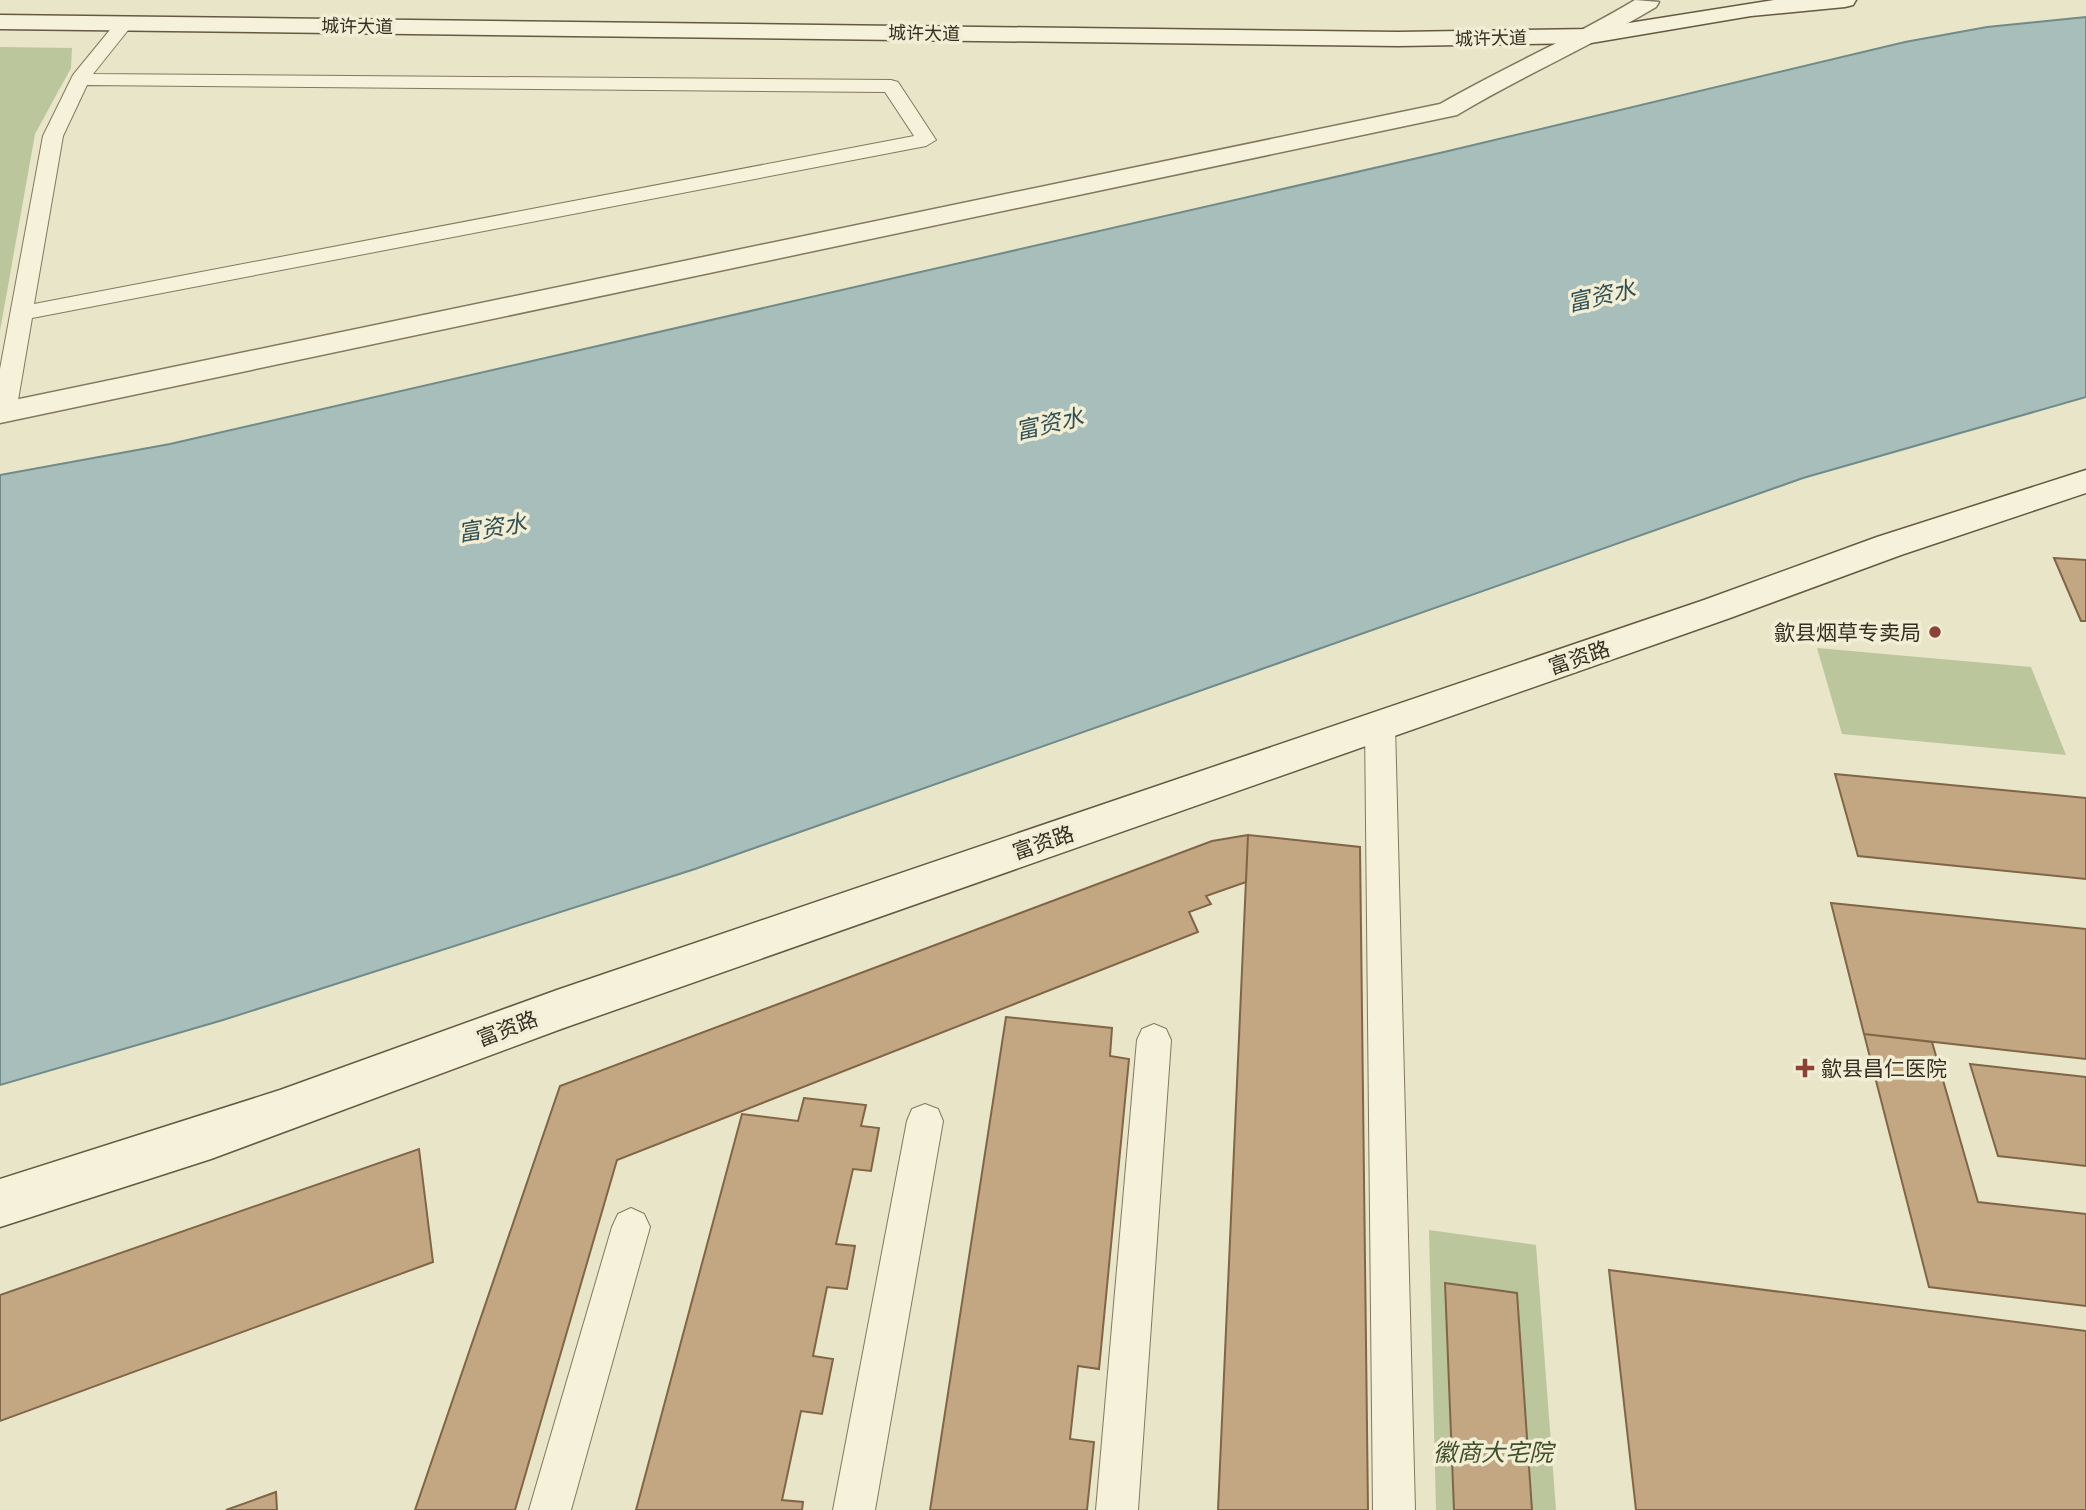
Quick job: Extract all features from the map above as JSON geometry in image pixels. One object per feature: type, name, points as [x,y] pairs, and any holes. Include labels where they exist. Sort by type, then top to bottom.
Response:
[{"type":"main road","name":"城许大道","points":[[0,22],[1370,39],[1592,23],[1845,0]]},
{"type":"main road","points":[[2,413],[1448,110],[1592,23],[1654,1]]},
{"type":"main road","name":"城许大道","points":[[0,4],[1392,21],[1538,18],[1566,14]]},
{"type":"main road","name":"富资路","points":[[0,1203],[203,1138],[386,1075],[557,1010],[1717,609],[1889,546],[2086,481]]},
{"type":"lane","points":[[2,413],[53,136],[80,79],[124,24]]},
{"type":"lane","points":[[21,313],[926,140],[891,86],[80,79]]},
{"type":"lane","points":[[1380,725],[1394,1510]]},
{"type":"lane","points":[[1117,1510],[1154,1040]]},
{"type":"lane","points":[[854,1510],[925,1121]]},
{"type":"lane","points":[[550,1510],[631,1227]]},
{"type":"green space","points":[[0,47],[72,48],[71,68],[35,134],[0,331]]},
{"type":"green space","points":[[1817,648],[2031,667],[2066,755],[1842,734]]},
{"type":"green space","name":"徽商大宅院","points":[[1429,1230],[1536,1245],[1556,1510],[1436,1510]]},
{"type":"water","name":"富资水","points":[[2086,17],[2086,397],[1803,478],[695,869],[223,1020],[0,1085],[0,475],[170,444],[1444,152],[1905,42],[1987,27]]},
{"type":"building","points":[[2054,558],[2086,560],[2086,621],[2081,621]]},
{"type":"building","points":[[1835,774],[2086,798],[2086,879],[1858,856]]},
{"type":"building","points":[[1248,835],[1246,882],[1206,896],[1211,904],[1189,912],[1198,932],[617,1160],[515,1510],[415,1510],[560,1086],[1212,841]]},
{"type":"building","points":[[1248,835],[1360,847],[1368,1510],[1218,1510]]},
{"type":"building","points":[[1831,903],[2086,929],[2086,1059],[1864,1034]]},
{"type":"building","points":[[1006,1017],[1112,1028],[1110,1056],[1129,1059],[1099,1369],[1078,1366],[1070,1439],[1094,1442],[1087,1510],[930,1510]]},
{"type":"building","points":[[1864,1034],[1932,1042],[1978,1202],[2086,1214],[2086,1306],[1929,1287]]},
{"type":"building","points":[[1970,1064],[2086,1077],[2086,1166],[1998,1156]]},
{"type":"building","points":[[804,1098],[866,1105],[861,1126],[879,1128],[871,1171],[853,1169],[836,1244],[855,1246],[847,1289],[827,1287],[813,1356],[833,1359],[822,1414],[801,1411],[782,1500],[803,1502],[802,1510],[636,1510],[742,1114],[798,1121]]},
{"type":"building","points":[[419,1149],[433,1262],[0,1421],[0,1295]]},
{"type":"building","points":[[1609,1270],[2086,1331],[2086,1510],[1636,1510]]},
{"type":"building","points":[[1445,1283],[1517,1293],[1532,1510],[1454,1510]]},
{"type":"building","points":[[276,1492],[277,1510],[226,1510]]},
{"type":"place","name":"歙县烟草专卖局","points":[[1935,632]]},
{"type":"place","name":"歙县昌仁医院","points":[[1805,1068]]}]
